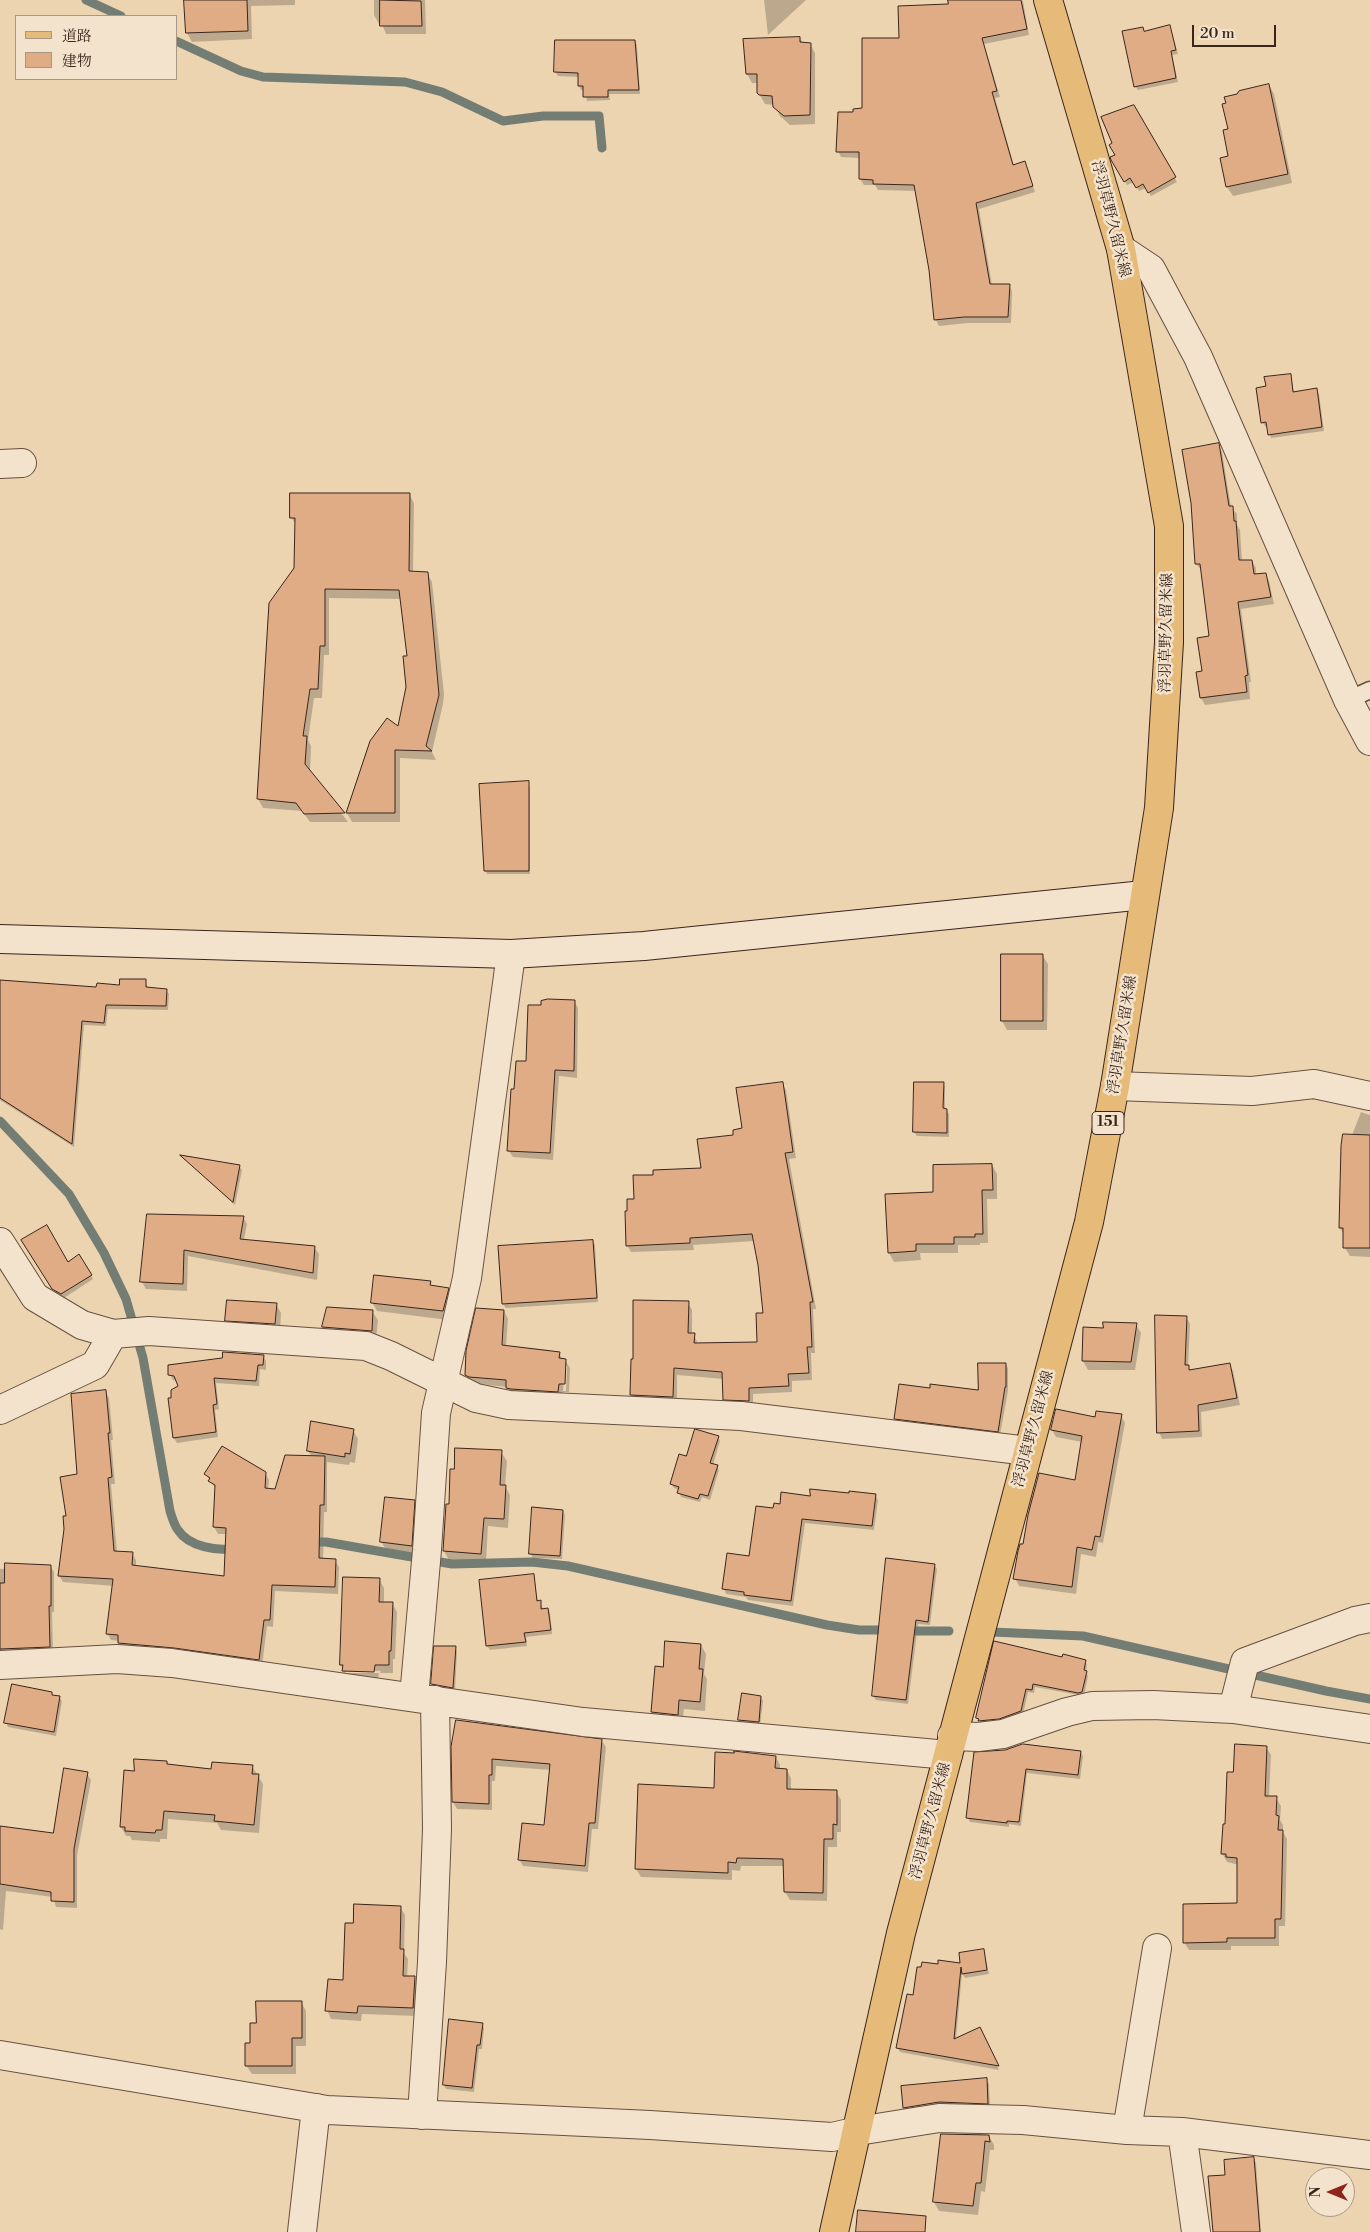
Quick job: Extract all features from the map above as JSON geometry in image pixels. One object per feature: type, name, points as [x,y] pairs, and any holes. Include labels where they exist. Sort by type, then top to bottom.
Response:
[{"type":"main road","name":"浮羽草野久留米線","points":[[834,2232],[901,1933],[1089,1222],[1115,1086],[1159,808],[1169,642],[1169,526],[1121,250],[1048,0]]},
{"type":"street","points":[[1121,250],[1151,269],[1198,357],[1359,695],[1370,741]]},
{"type":"street","points":[[0,939],[511,954],[644,946],[1144,895]]},
{"type":"street","points":[[422,2115],[432,1962],[436,1848],[424,1699],[426,1561],[436,1412],[467,1278],[511,954]]},
{"type":"street","points":[[1115,1086],[1252,1091],[1314,1084],[1370,1096]]},
{"type":"street","points":[[0,1242],[35,1297],[82,1325],[129,1333],[366,1346],[391,1356],[442,1383],[476,1398],[509,1405],[741,1416],[1028,1451]]},
{"type":"street","points":[[0,1410],[95,1365],[129,1333]]},
{"type":"street","points":[[1233,1709],[1242,1671],[1354,1621],[1370,1618]]},
{"type":"street","points":[[0,1665],[117,1659],[172,1663],[583,1722],[950,1745],[978,1737],[1003,1734],[1067,1712],[1092,1706],[1153,1705],[1233,1709],[1370,1729]]},
{"type":"street","points":[[1127,2130],[1157,1948]]},
{"type":"street","points":[[0,2055],[316,2108],[422,2115],[650,2125],[832,2137],[938,2118],[1023,2120],[1127,2130],[1182,2132],[1370,2155]]},
{"type":"street","points":[[302,2232],[316,2108]]},
{"type":"street","points":[[1182,2132],[1196,2232]]},
{"type":"building","points":[[184,0],[247,0],[248,31],[186,33]]},
{"type":"building","points":[[380,0],[421,1],[422,26],[380,26]]},
{"type":"building","points":[[948,0],[1021,0],[1027,29],[982,38],[997,91],[992,92],[1013,165],[1025,161],[1033,186],[976,203],[990,284],[1010,284],[1008,317],[964,317],[934,320],[929,270],[914,185],[873,184],[873,180],[859,179],[859,152],[836,152],[838,112],[853,112],[853,109],[862,108],[862,38],[899,38],[898,6],[948,4]]},
{"type":"building","points":[[1170,25],[1176,50],[1171,51],[1176,78],[1134,87],[1122,31],[1143,27],[1144,31]]},
{"type":"building","points":[[800,37],[800,42],[811,43],[810,115],[784,116],[773,107],[772,96],[759,95],[757,93],[757,74],[746,74],[743,39]]},
{"type":"building","points":[[555,40],[635,40],[639,90],[608,90],[608,97],[583,97],[583,86],[578,86],[578,73],[554,72]]},
{"type":"building","points":[[1269,84],[1288,174],[1226,187],[1220,158],[1228,156],[1223,130],[1228,129],[1222,104],[1226,103],[1224,97],[1237,94],[1239,91]]},
{"type":"building","points":[[1134,105],[1176,177],[1148,193],[1143,184],[1136,188],[1130,178],[1124,182],[1111,160],[1110,157],[1115,155],[1109,145],[1112,143],[1101,117]]},
{"type":"building","points":[[1291,374],[1293,392],[1317,388],[1322,427],[1268,435],[1266,422],[1261,423],[1256,388],[1266,386],[1264,377]]},
{"type":"building","points":[[1219,443],[1229,506],[1233,506],[1234,521],[1236,521],[1239,560],[1252,560],[1254,574],[1266,573],[1271,597],[1238,602],[1248,675],[1245,676],[1247,692],[1200,698],[1196,672],[1202,671],[1197,638],[1209,636],[1200,564],[1195,564],[1191,503],[1182,450]]},
{"type":"building","points":[[290,493],[410,493],[409,571],[428,572],[439,695],[426,746],[432,751],[395,750],[395,813],[346,813],[370,741],[387,718],[398,726],[406,687],[403,656],[407,656],[399,590],[325,589],[325,646],[320,646],[318,689],[310,689],[303,736],[307,736],[305,764],[345,813],[304,814],[296,803],[257,799],[269,603],[294,568],[295,518],[290,518]]},
{"type":"building","points":[[529,781],[529,871],[484,871],[479,784]]},
{"type":"building","points":[[1001,954],[1043,954],[1043,1021],[1001,1021]]},
{"type":"building","points":[[120,979],[146,979],[146,987],[167,989],[166,1006],[106,1005],[104,1023],[82,1021],[72,1144],[0,1098],[0,980],[96,987],[97,983],[119,985]]},
{"type":"building","points":[[548,999],[575,1000],[574,1071],[555,1070],[550,1153],[507,1151],[511,1089],[514,1089],[516,1061],[526,1061],[528,1005],[541,1005],[541,1001]]},
{"type":"building","points":[[783,1082],[793,1152],[785,1153],[813,1302],[810,1302],[812,1347],[807,1347],[809,1373],[788,1374],[789,1386],[749,1388],[749,1401],[723,1400],[722,1372],[674,1368],[673,1397],[630,1395],[631,1359],[633,1359],[633,1300],[689,1301],[688,1333],[695,1333],[694,1343],[757,1342],[756,1313],[763,1313],[758,1265],[752,1234],[690,1238],[690,1243],[626,1246],[625,1211],[627,1211],[627,1199],[634,1199],[633,1175],[653,1175],[653,1170],[701,1168],[697,1139],[733,1135],[733,1130],[742,1128],[736,1088]]},
{"type":"building","points":[[914,1082],[944,1082],[943,1108],[947,1109],[947,1133],[913,1132]]},
{"type":"building","points":[[1343,1134],[1370,1135],[1370,1248],[1343,1248],[1343,1228],[1339,1228]]},
{"type":"building","points":[[180,1155],[240,1165],[233,1202]]},
{"type":"building","points":[[992,1164],[993,1190],[982,1190],[983,1234],[975,1234],[975,1237],[954,1237],[954,1244],[916,1244],[916,1251],[888,1253],[885,1194],[933,1192],[933,1165]]},
{"type":"building","points":[[147,1214],[244,1216],[240,1239],[315,1246],[313,1273],[184,1250],[183,1284],[140,1282]]},
{"type":"building","points":[[47,1225],[68,1262],[79,1254],[92,1275],[61,1294],[52,1289],[21,1240]]},
{"type":"building","points":[[593,1240],[597,1298],[502,1304],[498,1246]]},
{"type":"building","points":[[374,1275],[431,1281],[430,1285],[449,1288],[443,1311],[371,1303]]},
{"type":"building","points":[[227,1300],[277,1303],[275,1324],[225,1321]]},
{"type":"building","points":[[327,1307],[373,1310],[372,1331],[322,1327]]},
{"type":"building","points":[[476,1308],[504,1310],[502,1345],[560,1352],[559,1358],[566,1359],[565,1384],[559,1384],[558,1392],[511,1389],[506,1388],[506,1380],[469,1377],[465,1375],[466,1351]]},
{"type":"building","points":[[1155,1315],[1187,1316],[1185,1365],[1189,1365],[1189,1370],[1230,1363],[1237,1398],[1198,1405],[1199,1431],[1157,1433]]},
{"type":"building","points":[[1103,1322],[1137,1323],[1131,1362],[1082,1361],[1083,1327],[1103,1328]]},
{"type":"building","points":[[223,1352],[264,1355],[263,1365],[258,1365],[256,1381],[214,1378],[217,1404],[213,1405],[216,1432],[173,1438],[168,1398],[171,1398],[171,1390],[178,1386],[174,1376],[168,1375],[168,1365],[222,1358]]},
{"type":"building","points":[[978,1363],[1006,1363],[1006,1387],[998,1432],[894,1419],[899,1384],[930,1388],[930,1384],[978,1390]]},
{"type":"building","points":[[106,1390],[112,1477],[108,1478],[114,1551],[133,1552],[132,1565],[224,1576],[226,1528],[213,1527],[215,1485],[208,1481],[210,1478],[204,1474],[222,1446],[266,1472],[265,1488],[275,1489],[285,1455],[325,1456],[324,1505],[320,1505],[319,1558],[336,1559],[335,1587],[272,1585],[270,1620],[264,1620],[259,1660],[174,1648],[118,1643],[118,1635],[106,1634],[113,1579],[58,1576],[64,1529],[63,1516],[66,1516],[60,1477],[77,1474],[71,1394]]},
{"type":"building","points":[[1056,1409],[1095,1417],[1096,1411],[1122,1414],[1100,1537],[1095,1536],[1092,1550],[1077,1547],[1072,1587],[1013,1579],[1018,1551],[1020,1544],[1023,1544],[1039,1473],[1075,1480],[1082,1436],[1051,1430]]},
{"type":"building","points":[[311,1421],[354,1429],[350,1454],[345,1453],[345,1457],[307,1451]]},
{"type":"building","points":[[695,1429],[719,1436],[710,1463],[718,1465],[708,1496],[700,1494],[698,1499],[677,1493],[679,1487],[670,1484],[679,1454],[686,1456]]},
{"type":"building","points":[[455,1448],[502,1450],[500,1485],[506,1485],[504,1519],[484,1518],[481,1554],[443,1551],[446,1504],[449,1504],[450,1469],[454,1469]]},
{"type":"building","points":[[810,1489],[876,1494],[872,1526],[802,1519],[791,1601],[744,1595],[744,1592],[722,1589],[727,1553],[749,1556],[756,1506],[773,1508],[774,1503],[780,1504],[781,1492],[810,1496]]},
{"type":"building","points":[[385,1497],[415,1500],[412,1546],[380,1542]]},
{"type":"building","points":[[532,1507],[563,1510],[560,1556],[529,1554]]},
{"type":"building","points":[[886,1558],[935,1564],[928,1622],[916,1620],[906,1700],[872,1696]]},
{"type":"building","points":[[5,1563],[51,1565],[50,1647],[0,1649],[0,1583],[4,1583]]},
{"type":"building","points":[[534,1574],[537,1601],[541,1600],[541,1609],[548,1608],[551,1630],[524,1633],[526,1642],[486,1646],[479,1580]]},
{"type":"building","points":[[343,1577],[380,1578],[379,1602],[393,1602],[389,1665],[375,1665],[374,1672],[342,1671],[343,1665],[340,1665]]},
{"type":"building","points":[[665,1641],[701,1644],[699,1669],[703,1669],[700,1702],[679,1700],[678,1715],[651,1712],[655,1666],[663,1667]]},
{"type":"building","points":[[994,1641],[1062,1657],[1063,1654],[1086,1660],[1084,1670],[1087,1671],[1082,1692],[1078,1693],[1033,1684],[1032,1690],[1026,1689],[1021,1711],[999,1719],[978,1721],[979,1719],[976,1718]]},
{"type":"building","points":[[434,1646],[456,1646],[453,1688],[431,1684]]},
{"type":"building","points":[[12,1684],[52,1692],[52,1695],[60,1696],[54,1732],[4,1723]]},
{"type":"building","points":[[742,1693],[761,1696],[759,1722],[738,1720]]},
{"type":"building","points":[[456,1720],[602,1739],[595,1823],[589,1823],[585,1866],[518,1860],[522,1823],[544,1825],[550,1764],[492,1759],[492,1775],[489,1775],[489,1804],[452,1802],[451,1747]]},
{"type":"building","points":[[1023,1744],[1081,1751],[1078,1775],[1026,1769],[1019,1822],[1007,1821],[1007,1823],[966,1818],[974,1752],[1005,1750]]},
{"type":"building","points":[[1235,1744],[1267,1746],[1265,1796],[1277,1796],[1276,1815],[1279,1816],[1278,1830],[1283,1830],[1281,1919],[1275,1919],[1275,1938],[1227,1938],[1227,1942],[1183,1943],[1183,1904],[1237,1903],[1237,1858],[1226,1857],[1226,1854],[1221,1854],[1223,1824],[1225,1824],[1227,1772],[1233,1772]]},
{"type":"building","points":[[734,1751],[776,1756],[775,1768],[787,1769],[787,1789],[837,1790],[837,1825],[833,1824],[833,1839],[824,1839],[823,1893],[784,1892],[783,1859],[737,1858],[736,1863],[728,1862],[728,1873],[635,1869],[638,1784],[714,1788],[715,1752],[734,1753]]},
{"type":"building","points":[[134,1759],[167,1761],[167,1764],[211,1769],[212,1762],[253,1765],[252,1774],[259,1774],[254,1825],[214,1821],[215,1815],[164,1811],[162,1830],[156,1830],[155,1833],[125,1831],[125,1827],[120,1827],[124,1770],[134,1771]]},
{"type":"building","points":[[64,1768],[88,1772],[74,1849],[74,1902],[51,1901],[51,1892],[0,1884],[0,1826],[53,1833]]},
{"type":"building","points":[[354,1904],[401,1906],[400,1949],[404,1949],[403,1976],[415,1976],[413,2008],[358,2006],[357,2013],[325,2011],[328,1979],[343,1980],[345,1923],[353,1923]]},
{"type":"building","points":[[984,1949],[987,1970],[962,1974],[961,1967],[954,2039],[980,2027],[999,2066],[896,2048],[907,1994],[913,1995],[917,1967],[921,1967],[922,1962],[938,1964],[938,1960],[960,1963],[959,1953]]},
{"type":"building","points":[[256,2001],[302,2001],[302,2038],[292,2038],[292,2066],[245,2066],[245,2043],[250,2043],[250,2023],[256,2023]]},
{"type":"building","points":[[449,2019],[483,2023],[480,2045],[477,2045],[472,2088],[443,2085]]},
{"type":"building","points":[[987,2078],[988,2104],[939,2102],[903,2108],[901,2086]]},
{"type":"building","points":[[941,2134],[989,2135],[990,2142],[985,2141],[981,2183],[976,2183],[973,2206],[933,2202]]},
{"type":"building","points":[[1254,2157],[1260,2232],[1213,2232],[1208,2176],[1225,2175],[1224,2160]]},
{"type":"building","points":[[858,2210],[926,2216],[925,2232],[856,2232]]},
{"type":"waterway","points":[[86,0],[119,15]]},
{"type":"waterway","points":[[178,42],[241,71],[263,77],[405,82],[442,92],[503,121],[543,116],[599,116],[602,148]]},
{"type":"waterway","points":[[0,1121],[69,1194],[104,1253],[126,1299],[143,1358],[170,1511],[175,1526],[183,1536],[196,1544],[204,1547],[236,1549]]},
{"type":"waterway","points":[[308,1542],[326,1542],[452,1564],[532,1562],[568,1566],[827,1625],[859,1630],[889,1630]]},
{"type":"waterway","points":[[904,1631],[949,1631]]},
{"type":"waterway","points":[[992,1632],[1083,1636],[1326,1691],[1370,1699]]}]
